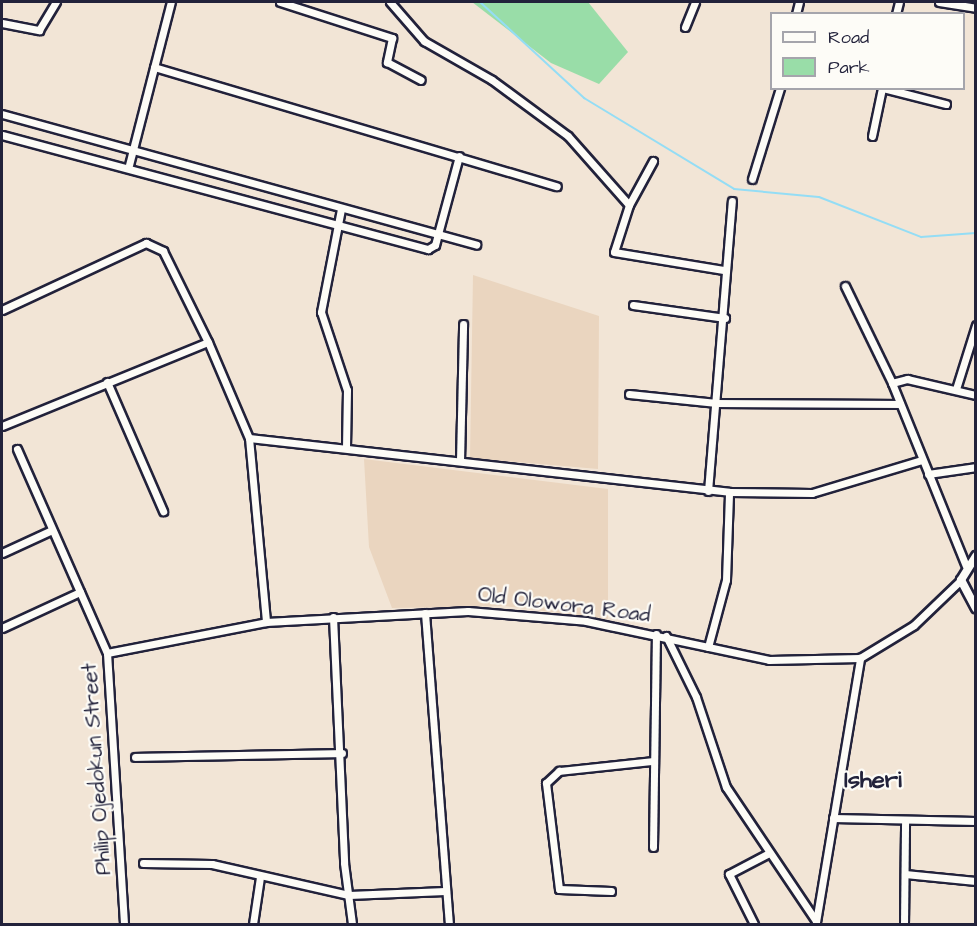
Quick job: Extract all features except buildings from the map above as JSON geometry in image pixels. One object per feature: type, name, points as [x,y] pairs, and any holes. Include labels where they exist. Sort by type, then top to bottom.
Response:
[{"type":"street","points":[[2,23],[39,30],[56,2]]},
{"type":"street","points":[[129,165],[171,2]]},
{"type":"street","points":[[280,2],[392,38],[387,62],[421,80]]},
{"type":"street","points":[[390,2],[424,41],[492,80],[568,136],[629,205]]},
{"type":"street","points":[[685,27],[695,2]]},
{"type":"street","points":[[939,2],[975,8]]},
{"type":"street","points":[[154,67],[557,186]]},
{"type":"street","points":[[752,179],[779,90]]},
{"type":"street","points":[[872,136],[882,90]]},
{"type":"street","points":[[890,90],[946,104]]},
{"type":"street","points":[[2,114],[132,148],[341,209],[476,245]]},
{"type":"street","points":[[2,135],[129,165],[338,227],[428,249],[438,234],[459,156]]},
{"type":"street","points":[[653,161],[629,205],[613,246],[616,253],[724,270]]},
{"type":"street","points":[[708,490],[725,318],[724,270],[732,201]]},
{"type":"street","points":[[341,209],[321,312],[347,390],[346,448]]},
{"type":"street","points":[[2,310],[146,243],[163,252],[208,342],[249,438],[266,622]]},
{"type":"street","points":[[845,286],[892,383],[966,566]]},
{"type":"street","points":[[633,305],[725,318]]},
{"type":"street","points":[[460,461],[463,324]]},
{"type":"street","points":[[956,389],[975,325]]},
{"type":"street","points":[[2,426],[208,342]]},
{"type":"street","points":[[892,383],[907,379],[975,395]]},
{"type":"street","points":[[107,382],[163,511]]},
{"type":"street","points":[[629,394],[717,403],[900,404]]},
{"type":"street","points":[[249,438],[729,492],[812,493],[922,460]]},
{"type":"street","name":"Philip Ojedokun Street","points":[[17,450],[107,653],[124,924]]},
{"type":"street","points":[[928,474],[975,467]]},
{"type":"street","points":[[708,647],[726,580],[729,492]]},
{"type":"street","points":[[2,553],[52,530]]},
{"type":"street","points":[[816,923],[860,658],[914,625],[961,580],[966,566],[975,556]]},
{"type":"street","points":[[961,580],[975,608]]},
{"type":"street","points":[[2,628],[80,592]]},
{"type":"street","points":[[425,613],[449,924]]},
{"type":"street","name":"Old Olowora Road","points":[[107,653],[266,622],[425,613],[509,613],[656,634],[769,660],[860,658]]},
{"type":"street","points":[[333,617],[352,924]]},
{"type":"street","points":[[653,847],[652,761],[656,634]]},
{"type":"street","points":[[666,636],[700,707],[726,787],[816,923]]},
{"type":"street","points":[[135,757],[342,753]]},
{"type":"street","points":[[610,891],[559,889],[546,783],[559,771],[652,761]]},
{"type":"street","points":[[833,818],[905,822],[975,821]]},
{"type":"street","points":[[904,924],[905,822]]},
{"type":"street","points":[[754,924],[729,874],[769,853]]},
{"type":"street","points":[[143,863],[212,864],[260,877],[349,895],[445,891]]},
{"type":"street","points":[[905,874],[975,881]]},
{"type":"street","points":[[253,924],[260,877]]},
{"type":"shaded area","points":[[473,275],[599,316],[598,469],[470,458]]},
{"type":"shaded area","points":[[364,459],[608,489],[608,619],[505,606],[392,608],[369,547]]},
{"type":"green space","points":[[472,2],[588,2],[628,52],[599,84],[551,63]]},
{"type":"waterway","points":[[480,2],[584,98],[734,189],[819,197],[921,237],[976,233]]},
{"type":"district","name":"Isheri","points":[[873,781]]}]
